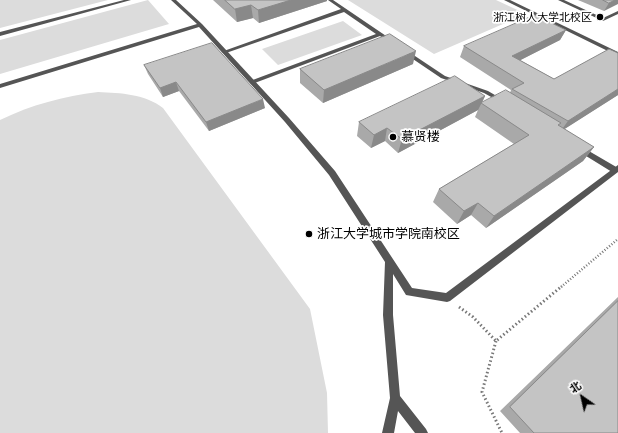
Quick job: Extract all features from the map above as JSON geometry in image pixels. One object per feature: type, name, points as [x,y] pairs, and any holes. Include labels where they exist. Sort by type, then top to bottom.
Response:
[{"type":"street","points":[[0,34],[130,0]]},
{"type":"street","points":[[173,0],[200,25],[332,173],[409,292],[447,298],[616,169],[576,146]]},
{"type":"street","points":[[330,0],[443,77],[486,92],[512,107]]},
{"type":"street","points":[[506,0],[618,54]]},
{"type":"street","points":[[560,0],[603,20],[618,12]]},
{"type":"street","points":[[224,52],[344,10]]},
{"type":"street","points":[[0,86],[200,25]]},
{"type":"street","points":[[252,82],[380,34]]},
{"type":"street","points":[[388,433],[395,398],[388,315],[389,260]]},
{"type":"street","points":[[395,398],[422,433]]},
{"type":"path","points":[[502,433],[482,392],[496,341],[618,239]]},
{"type":"path","points":[[447,298],[473,317],[496,341]]},
{"type":"shaded area","points":[[0,0],[108,0],[0,28]]},
{"type":"shaded area","points":[[148,0],[169,24],[0,74],[0,40]]},
{"type":"shaded area","points":[[348,0],[496,0],[526,14],[434,54]]},
{"type":"shaded area","points":[[343,21],[362,35],[278,65],[262,49]]},
{"type":"shaded area","points":[[98,92],[141,97],[156,103],[163,108],[310,309],[327,393],[328,433],[0,433],[0,120],[48,102]]},
{"type":"building","points":[[225,0],[291,0],[258,10],[251,5],[235,9]]},
{"type":"building","points":[[603,0],[615,0],[609,3]]},
{"type":"building","points":[[535,15],[566,30],[512,56],[554,79],[609,49],[618,53],[618,89],[568,121],[512,89],[524,83],[464,46]]},
{"type":"building","points":[[390,34],[416,51],[324,90],[300,69]]},
{"type":"building","points":[[212,43],[263,99],[206,122],[176,82],[160,88],[144,65]]},
{"type":"building","points":[[455,76],[485,96],[402,139],[387,128],[374,135],[359,122]]},
{"type":"building","points":[[506,90],[561,123],[558,125],[594,147],[494,216],[478,203],[464,211],[439,189],[529,135],[481,103]]},
{"type":"building","points":[[618,301],[618,433],[534,433],[510,407]]},
{"type":"place","name":"浙江树人大学北校区","points":[[600,17]]},
{"type":"place","name":"慕贤楼","points":[[393,137]]},
{"type":"place","name":"浙江大学城市学院南校区","points":[[309,234]]}]
